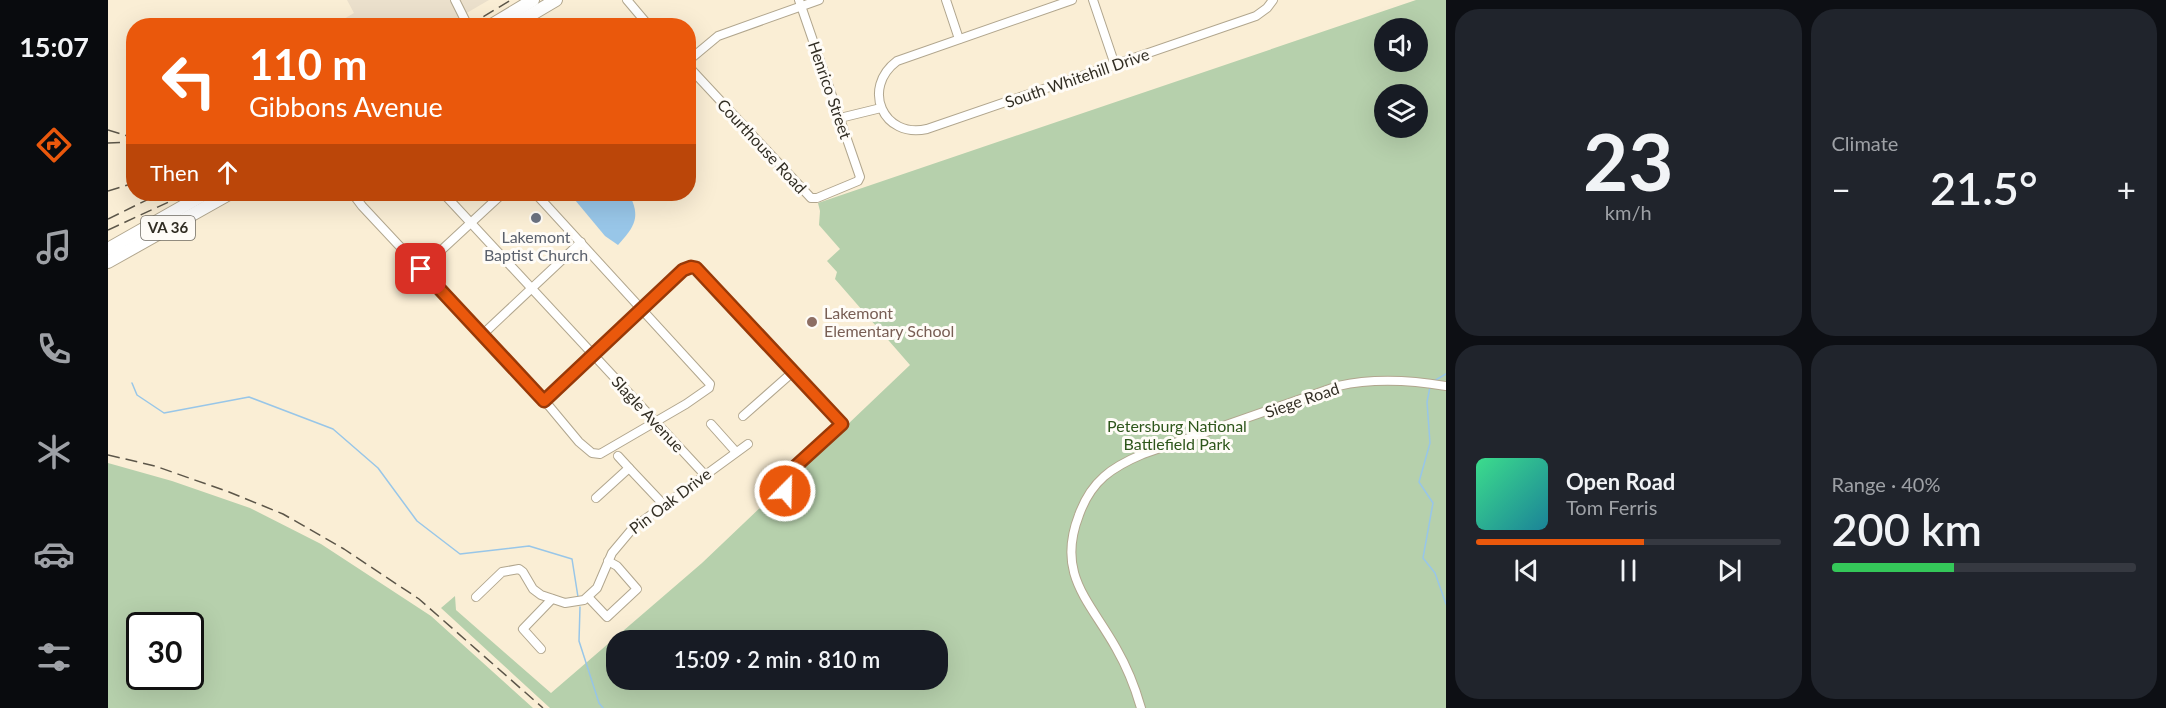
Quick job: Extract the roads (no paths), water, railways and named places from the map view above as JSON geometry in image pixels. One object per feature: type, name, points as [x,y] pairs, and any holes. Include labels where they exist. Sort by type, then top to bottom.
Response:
[{"type":"highway","points":[[503,18],[533,0]]},
{"type":"highway","points":[[526,18],[556,0]]},
{"type":"highway","name":"VA 36","points":[[108,249],[193,201]]},
{"type":"highway","name":"VA 36","points":[[108,262],[217,201]]},
{"type":"street","points":[[455,0],[464,18]]},
{"type":"street","points":[[627,0],[642,18]]},
{"type":"street","points":[[696,54],[718,36],[801,3],[819,0]]},
{"type":"street","points":[[946,0],[959,39]]},
{"type":"street","points":[[840,118],[881,108],[879,84],[891,66],[902,58],[1072,0]]},
{"type":"street","points":[[1093,0],[1115,65]]},
{"type":"street","name":"South Whitehill Drive","points":[[881,108],[889,119],[901,127],[921,130],[1256,16],[1273,0]]},
{"type":"street","name":"Henrico Street","points":[[801,3],[860,179]]},
{"type":"street","name":"Courthouse Road","points":[[696,75],[811,198],[817,198],[860,179]]},
{"type":"street","points":[[358,201],[589,452],[596,454],[607,451],[695,399],[710,386],[543,201]]},
{"type":"street","name":"Slagle Avenue","points":[[451,201],[705,475]]},
{"type":"street","points":[[421,269],[495,201]]},
{"type":"street","points":[[482,335],[581,242]]},
{"type":"street","points":[[544,401],[683,270],[696,268],[842,424],[785,476],[782,485],[785,491]]},
{"type":"street","points":[[743,416],[794,371]]},
{"type":"street","name":"Siege Road","points":[[1141,708],[1121,657],[1079,590],[1071,559],[1072,531],[1081,509],[1093,489],[1104,477],[1119,464],[1143,454],[1338,386],[1381,381],[1423,382],[1446,386]]},
{"type":"street","points":[[711,424],[736,452]]},
{"type":"street","name":"Pin Oak Drive","points":[[589,598],[597,588],[608,561],[624,537],[663,504],[748,444]]},
{"type":"street","points":[[618,456],[663,504]]},
{"type":"street","points":[[596,498],[629,468]]},
{"type":"street","points":[[477,597],[502,572],[519,569],[524,572],[533,589],[552,599],[572,604],[589,598],[607,617],[637,589],[617,566],[608,561]]},
{"type":"street","points":[[541,649],[523,629],[552,599]]},
{"type":"water","points":[[576,201],[632,201],[635,215],[629,232],[618,245],[605,236]]},
{"type":"waterway","points":[[1434,381],[1446,374]]},
{"type":"waterway","points":[[132,383],[137,395],[164,413],[249,397],[333,429],[378,468],[417,521],[460,554],[529,546],[572,559],[578,597]]},
{"type":"waterway","points":[[1430,387],[1427,402],[1430,443],[1419,482],[1433,503],[1423,558],[1435,573],[1446,604]]},
{"type":"waterway","points":[[580,607],[579,641],[599,703],[603,708]]},
{"type":"railway","points":[[481,18],[511,0]]},
{"type":"railway","points":[[108,130],[126,136]]},
{"type":"railway","points":[[108,143],[126,142]]},
{"type":"railway","points":[[108,191],[126,185]]},
{"type":"railway","points":[[108,219],[145,201]]},
{"type":"railway","points":[[108,230],[171,201]]},
{"type":"railway","points":[[108,455],[155,466],[229,492],[283,514],[344,549],[419,599],[543,708]]},
{"type":"place","name":"Lakemont Baptist Church","points":[[536,218]]},
{"type":"place","name":"Lakemont Elementary School","points":[[812,322]]},
{"type":"park label","name":"Petersburg National Battlefield Park","points":[[1177,435]]}]
